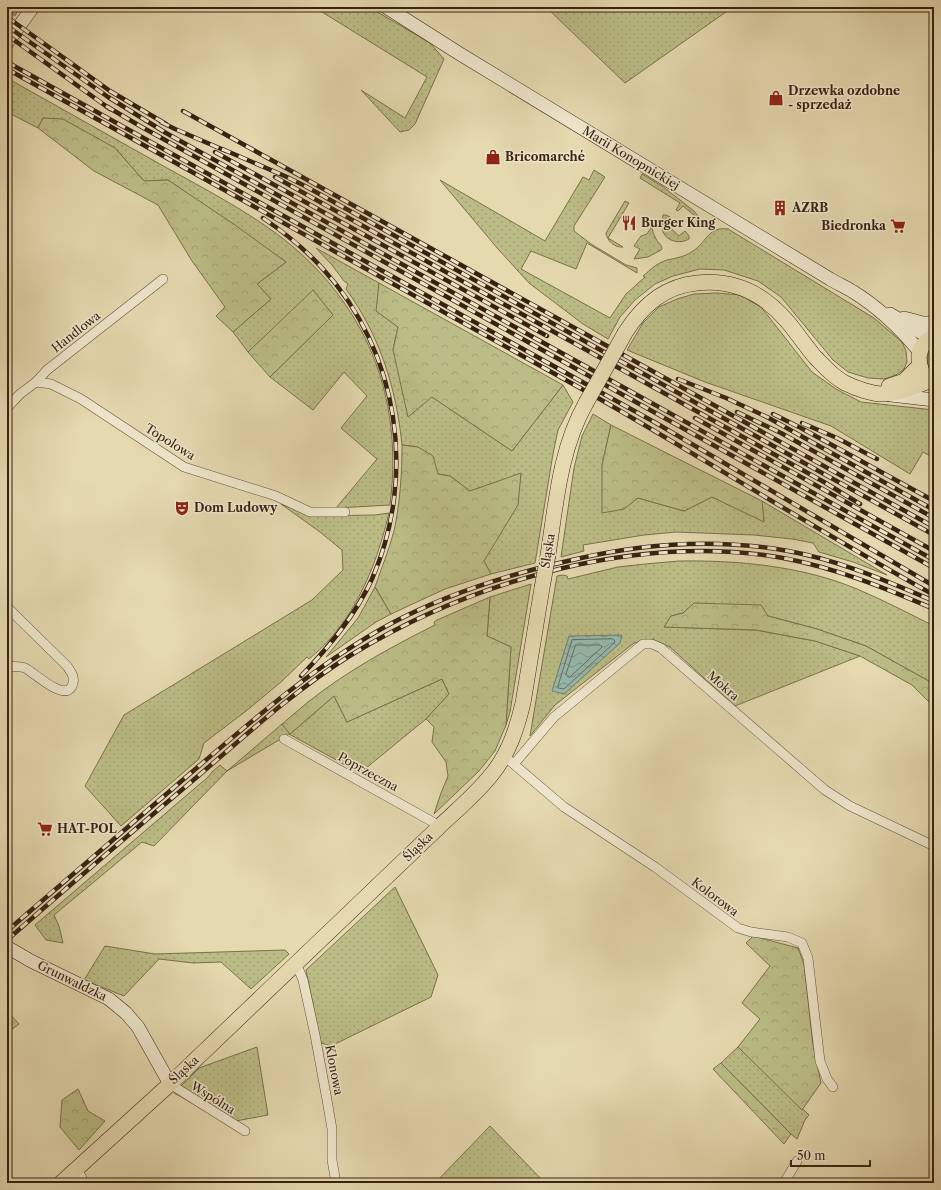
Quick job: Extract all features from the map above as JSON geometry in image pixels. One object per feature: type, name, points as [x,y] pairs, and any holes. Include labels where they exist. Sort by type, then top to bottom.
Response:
[{"type":"main road","name":"Śląska","points":[[61,1183],[170,1084],[440,826],[482,785],[493,772],[509,761],[523,703],[566,451],[576,422],[586,403],[625,333],[636,316],[643,309],[659,296],[670,290],[690,283],[714,281],[739,286],[761,297],[774,307],[825,368],[844,382],[863,390],[885,394]]},
{"type":"main road","points":[[863,390],[893,386],[904,381],[920,359],[924,344],[932,337]]},
{"type":"main road","points":[[885,394],[931,382],[923,374],[920,359]]},
{"type":"street","points":[[7,43],[33,7]]},
{"type":"street","name":"Marii Konopnickiej","points":[[386,7],[467,58],[876,307],[932,337]]},
{"type":"street","name":"Handlowa","points":[[7,408],[47,370],[163,279]]},
{"type":"street","name":"Marii Konopnickiej","points":[[876,307],[910,340],[920,359]]},
{"type":"street","points":[[895,316],[923,323],[934,322]]},
{"type":"street","name":"Topolowa","points":[[36,382],[51,384],[81,398],[184,467],[276,496],[310,512],[345,512]]},
{"type":"street","points":[[885,394],[934,400]]},
{"type":"street","points":[[7,608],[67,666],[74,676],[73,685],[69,690],[62,691],[56,689],[26,669],[17,666],[7,666]]},
{"type":"street","name":"Mokra","points":[[509,761],[554,717],[643,644],[652,644],[661,648],[825,790],[850,806],[934,846]]},
{"type":"street","name":"Poprzeczna","points":[[284,739],[440,826]]},
{"type":"street","name":"Kolorowa","points":[[509,761],[564,807],[655,866],[738,928],[751,932],[788,937],[802,943],[808,958],[820,1061],[827,1079],[833,1087]]},
{"type":"street","name":"Grunwaldzka","points":[[7,947],[31,961],[109,999],[126,1013],[138,1027],[170,1084]]},
{"type":"street","name":"Klonowa","points":[[296,963],[303,980],[327,1100],[332,1129],[332,1160],[336,1183]]},
{"type":"street","name":"Wspólna","points":[[170,1084],[245,1131]]},
{"type":"street","points":[[784,1183],[797,1161]]},
{"type":"street","points":[[75,1170],[81,1176],[84,1183]]},
{"type":"green space","points":[[7,7],[19,7],[15,16],[7,9]]},
{"type":"green space","points":[[314,7],[369,7],[430,43],[444,59],[415,124],[409,130],[400,132],[361,90],[405,118],[427,77]]},
{"type":"green space","points":[[546,7],[733,7],[625,83]]},
{"type":"green space","points":[[7,78],[251,216],[277,234],[308,260],[334,289],[356,320],[372,354],[384,389],[391,426],[393,465],[390,505],[336,508],[377,459],[341,428],[367,396],[344,372],[313,410],[270,377],[333,315],[313,291],[248,352],[233,332],[271,299],[257,284],[286,262],[168,180],[144,181],[115,148],[43,118],[38,128],[7,112]]},
{"type":"green space","points":[[43,118],[63,119],[115,148],[144,181],[168,180],[235,225],[286,262],[257,284],[271,299],[233,332],[216,316],[225,307],[192,261],[158,205],[94,171],[38,128]]},
{"type":"green space","points":[[594,170],[605,177],[574,226],[574,231],[591,244],[626,265],[637,268],[637,273],[587,243],[576,269],[531,251],[521,269],[610,318],[626,294],[654,267],[663,261],[687,255],[698,247],[712,232],[721,229],[728,229],[874,318],[902,342],[906,351],[907,362],[904,369],[896,375],[884,379],[868,378],[848,372],[833,360],[781,297],[758,281],[724,270],[700,269],[673,276],[655,284],[635,300],[620,317],[608,339],[583,324],[529,283],[498,249],[440,180],[545,241],[583,177],[589,180]]},
{"type":"green space","points":[[642,174],[662,186],[694,211],[699,220],[697,223],[693,224],[690,222],[695,216],[683,206],[678,211],[676,210],[680,203],[640,178]]},
{"type":"green space","points":[[625,201],[629,203],[608,238],[606,233]]},
{"type":"green space","points":[[663,215],[670,217],[665,223],[679,236],[685,231],[689,236],[689,239],[678,242],[668,238],[663,232]]},
{"type":"green space","points":[[651,221],[654,235],[662,248],[648,257],[634,259],[640,249],[634,246],[641,236],[647,234],[651,228]]},
{"type":"green space","points":[[608,238],[623,247],[614,245]]},
{"type":"green space","points":[[316,248],[379,283],[377,311],[398,327],[393,350],[432,397],[512,451],[563,385],[573,402],[558,430],[535,563],[491,574],[483,561],[517,505],[521,474],[470,491],[450,476],[438,474],[418,447],[402,445],[396,403],[391,383],[377,344],[358,307],[346,289],[348,284]]},
{"type":"green space","points":[[379,283],[563,385],[512,451],[432,397],[408,417],[393,350],[398,327],[376,311]]},
{"type":"green space","points":[[313,290],[333,315],[270,377],[248,352]]},
{"type":"green space","points":[[717,293],[740,295],[761,307],[812,372],[836,389],[861,402],[934,410],[934,458],[923,452],[910,474],[831,426],[705,382],[627,350],[643,323],[659,307],[677,299],[694,294]]},
{"type":"green space","points":[[934,346],[934,374],[929,367],[927,360],[931,349]]},
{"type":"green space","points":[[593,414],[611,425],[602,465],[623,509],[638,498],[684,511],[712,497],[764,521],[762,501],[887,575],[853,562],[819,552],[813,543],[754,535],[676,532],[644,535],[583,545],[584,551],[561,557],[574,468],[582,436]]},
{"type":"green space","points":[[611,425],[762,501],[764,522],[712,497],[684,511],[638,498],[624,509],[602,513],[602,465]]},
{"type":"green space","points":[[402,445],[418,447],[433,456],[438,474],[450,476],[470,491],[521,473],[518,505],[484,561],[491,574],[445,589],[391,614],[375,587],[390,545],[398,510],[402,467]]},
{"type":"green space","points":[[281,504],[310,516],[375,515],[389,513],[374,564],[367,580],[350,611],[322,648],[309,659],[307,657],[281,682],[204,743],[199,759],[121,826],[85,786],[124,715],[312,600],[343,570],[342,550]]},
{"type":"green space","points":[[679,561],[746,563],[792,570],[836,581],[886,602],[934,626],[934,684],[866,646],[817,629],[768,616],[695,603],[683,613],[671,616],[664,627],[756,630],[815,641],[860,656],[735,706],[670,647],[652,639],[634,643],[555,705],[530,736],[557,576],[567,576],[568,579],[618,567]]},
{"type":"green space","points":[[531,584],[510,712],[506,725],[511,647],[487,636],[490,597]]},
{"type":"green space","points":[[375,587],[391,614],[376,622],[326,657],[358,618]]},
{"type":"green space","points":[[490,597],[487,636],[511,647],[506,725],[495,751],[479,771],[434,814],[448,776],[446,762],[432,742],[434,727],[426,719],[449,694],[442,679],[347,722],[334,696],[290,734],[282,724],[323,691],[354,670],[435,625],[434,622],[437,620]]},
{"type":"green space","points":[[694,603],[761,605],[768,616],[817,629],[866,646],[934,684],[934,707],[912,685],[860,656],[815,641],[756,630],[664,627],[671,616],[683,613]]},
{"type":"green space","points":[[442,679],[449,694],[426,719],[360,773],[289,734],[227,771],[282,724],[290,734],[334,696],[347,722]]},
{"type":"green space","points":[[220,765],[227,771],[154,846],[142,842],[54,915],[59,926],[63,943],[46,940],[35,925],[208,777]]},
{"type":"green space","points":[[395,887],[438,975],[431,997],[331,1046],[321,1043],[306,970]]},
{"type":"green space","points":[[753,936],[798,948],[804,964],[813,1045],[821,1083],[802,1110],[738,1047],[760,1019],[742,1003],[770,966],[746,943]]},
{"type":"green space","points":[[105,946],[155,954],[285,950],[289,954],[251,989],[221,962],[193,963],[159,959],[124,996],[84,980]]},
{"type":"green space","points":[[7,1011],[19,1024],[7,1033]]},
{"type":"green space","points":[[257,1047],[268,1115],[225,1123],[174,1093],[199,1068]]},
{"type":"green space","points":[[738,1047],[809,1115],[805,1120],[797,1139],[721,1063]]},
{"type":"green space","points":[[721,1063],[791,1134],[784,1144],[713,1069]]},
{"type":"green space","points":[[78,1089],[88,1111],[105,1121],[79,1150],[60,1127],[62,1100]]},
{"type":"green space","points":[[490,1126],[545,1183],[435,1183]]},
{"type":"water","points":[[622,635],[620,643],[564,694],[552,691],[569,636]]},
{"type":"railway","points":[[7,17],[110,91],[166,124]]},
{"type":"railway","points":[[7,26],[108,97],[166,133],[934,560]]},
{"type":"railway","points":[[7,35],[110,109]]},
{"type":"railway","points":[[7,62],[656,423],[934,586]]},
{"type":"railway","points":[[7,69],[598,398],[849,547],[934,595]]},
{"type":"railway","points":[[106,106],[934,568]]},
{"type":"railway","points":[[183,111],[934,527]]},
{"type":"railway","points":[[161,122],[226,151]]},
{"type":"railway","points":[[222,149],[305,186],[934,535]]},
{"type":"railway","points":[[215,152],[547,336]]},
{"type":"railway","points":[[275,177],[824,482],[860,504]]},
{"type":"railway","points":[[263,218],[279,229],[309,255],[323,269],[349,302],[369,338],[384,376],[393,416],[396,458],[394,499],[386,540],[372,579],[358,606],[322,654],[301,676]]},
{"type":"railway","points":[[678,379],[726,398],[767,417],[934,510]]},
{"type":"railway","points":[[737,412],[781,433],[934,518]]},
{"type":"railway","points":[[773,414],[934,501]]},
{"type":"railway","points":[[695,418],[934,551]]},
{"type":"railway","points":[[802,423],[837,438],[877,459]]},
{"type":"railway","points":[[7,931],[240,731],[288,692],[339,655],[365,639],[392,623],[435,602],[503,578],[549,565],[599,554],[653,546],[680,544],[761,547],[807,555],[862,572],[934,601]]},
{"type":"railway","points":[[7,940],[252,729],[310,683],[351,655],[399,628],[450,605],[504,585],[559,569],[616,558],[672,552],[728,552],[783,558],[822,567],[879,586],[934,609]]},
{"type":"place","name":"Drzewka ozdobne - sprzedaż","points":[[776,98]]},
{"type":"place","name":"Bricomarché","points":[[493,157]]},
{"type":"place","name":"AZRB","points":[[780,208]]},
{"type":"place","name":"Burger King","points":[[629,223]]},
{"type":"place","name":"Biedronka","points":[[898,226]]},
{"type":"place","name":"Dom Ludowy","points":[[182,508]]},
{"type":"place","name":"HAT-POL","points":[[45,829]]}]
